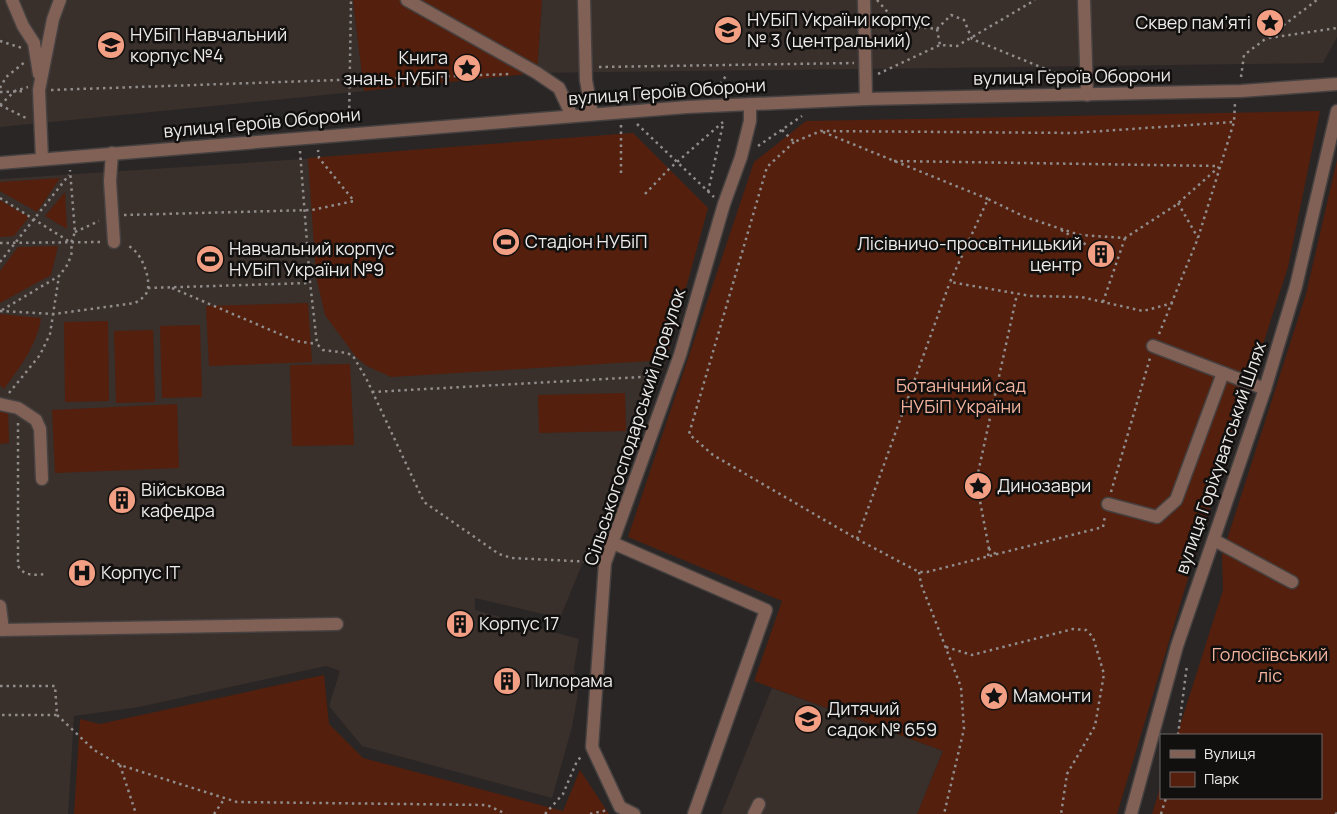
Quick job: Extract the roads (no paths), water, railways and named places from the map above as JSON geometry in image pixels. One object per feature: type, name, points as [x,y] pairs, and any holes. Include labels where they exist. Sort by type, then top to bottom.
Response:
[{"type":"street","points":[[12,0],[23,26],[34,43],[36,53],[42,159]]},
{"type":"street","points":[[39,86],[53,19],[60,0]]},
{"type":"street","points":[[407,0],[537,73],[558,88],[572,116]]},
{"type":"street","points":[[584,0],[587,56],[585,67],[592,114]]},
{"type":"street","points":[[864,0],[866,99]]},
{"type":"street","points":[[1084,0],[1087,95]]},
{"type":"street","name":"вулиця Героїв Оборони","points":[[0,163],[348,133],[750,104],[866,99],[1087,95],[1238,96],[1337,84]]},
{"type":"street","name":"Сільськогосподарський провулок","points":[[634,814],[620,807],[592,747],[604,563],[613,543],[680,355],[724,204],[740,157],[750,121],[750,104]]},
{"type":"street","name":"вулиця Горіхуватський Шлях","points":[[1131,814],[1176,646],[1265,389],[1296,286],[1337,112]]},
{"type":"street","points":[[112,153],[110,181],[114,242]]},
{"type":"street","points":[[1153,346],[1265,389]]},
{"type":"street","points":[[1108,504],[1157,516],[1176,500],[1223,373]]},
{"type":"street","points":[[2,401],[18,408],[36,420],[40,428],[42,479]]},
{"type":"street","points":[[1214,540],[1292,582]]},
{"type":"street","points":[[613,543],[766,610],[694,814]]},
{"type":"street","points":[[0,606],[1,630],[337,624]]},
{"type":"place","name":"Сквер пам’яті","points":[[1270,23]]},
{"type":"place","name":"НУБіП України корпус № 3 (центральний)","points":[[728,30]]},
{"type":"place","name":"НУБіП Навчальний корпус №4","points":[[111,45]]},
{"type":"place","name":"Книга знань НУБіП","points":[[467,68]]},
{"type":"place","name":"Стадіон НУБіП","points":[[506,242]]},
{"type":"place","name":"Лісівничо-просвітницький центр","points":[[1101,254]]},
{"type":"place","name":"Навчальний корпус НУБіП України №9","points":[[210,259]]},
{"type":"place","name":"Динозаври","points":[[978,486]]},
{"type":"place","name":"Військова кафедра","points":[[122,500]]},
{"type":"place","name":"Корпус ІТ","points":[[82,573]]},
{"type":"place","name":"Корпус 17","points":[[460,624]]},
{"type":"place","name":"Пилорама","points":[[507,681]]},
{"type":"place","name":"Мамонти","points":[[994,696]]},
{"type":"place","name":"Дитячий садок № 659","points":[[808,719]]},
{"type":"park label","name":"Ботанічний сад НУБіП України","points":[[961,396]]},
{"type":"park label","name":"Голосіївський ліс","points":[[1270,665]]}]
